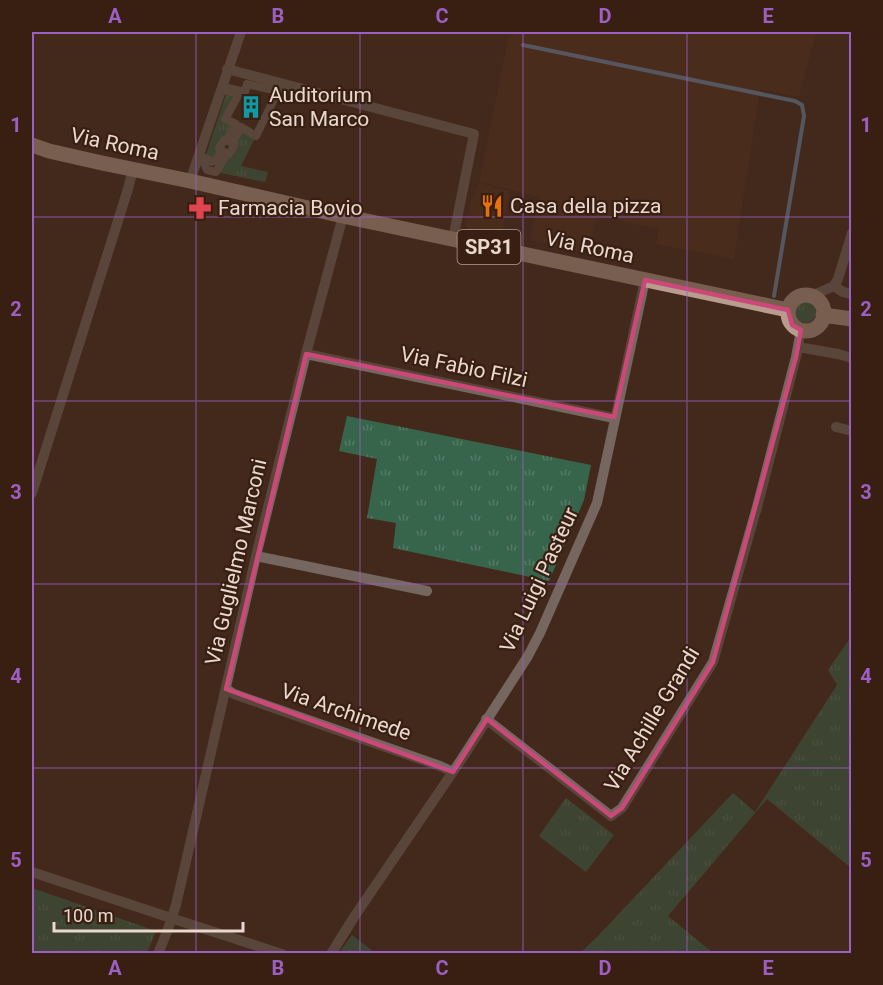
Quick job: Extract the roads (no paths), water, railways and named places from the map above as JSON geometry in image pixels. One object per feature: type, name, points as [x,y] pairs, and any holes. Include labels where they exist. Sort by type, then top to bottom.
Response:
[{"type":"main road","name":"Via Roma","points":[[32,145],[343,216],[788,310]]},
{"type":"main road","points":[[811,296],[817,299],[823,309],[823,315],[818,326],[801,330],[792,325],[788,310],[790,304],[799,297],[811,296]]},
{"type":"main road","points":[[823,315],[852,319]]},
{"type":"street","points":[[190,181],[241,32]]},
{"type":"street","points":[[227,69],[474,134],[453,239]]},
{"type":"street","points":[[247,84],[278,92],[256,136],[241,127],[232,144],[234,146],[230,154],[227,153],[216,172],[207,170],[204,164],[205,158],[212,162],[216,160],[222,150],[219,148],[236,124],[225,119],[239,94],[227,91],[228,88],[245,92],[247,84]]},
{"type":"street","points":[[32,493],[133,169]]},
{"type":"street","name":"Via Guglielmo Marconi","points":[[158,954],[176,905],[256,556],[343,216]]},
{"type":"street","points":[[811,296],[834,286],[852,233]]},
{"type":"street","name":"Via Luigi Pasteur","points":[[331,954],[453,772],[528,656],[540,633],[597,502],[645,280]]},
{"type":"street","points":[[834,286],[843,292],[852,294]]},
{"type":"street","name":"Via Achille Grandi","points":[[486,719],[611,816],[622,808],[713,662],[757,507],[801,330]]},
{"type":"street","points":[[798,347],[852,358]]},
{"type":"street","name":"Via Fabio Filzi","points":[[306,354],[614,418]]},
{"type":"street","points":[[836,427],[852,431]]},
{"type":"street","points":[[256,556],[427,591]]},
{"type":"street","name":"Via Archimede","points":[[226,689],[234,694],[453,772]]},
{"type":"street","points":[[32,872],[282,954]]},
{"type":"waterway","points":[[523,45],[795,101],[802,105],[804,116],[774,296]]},
{"type":"place","name":"Auditorium San Marco","points":[[251,107]]},
{"type":"place","name":"Casa della pizza","points":[[492,206]]},
{"type":"place","name":"Farmacia Bovio","points":[[200,208]]}]
